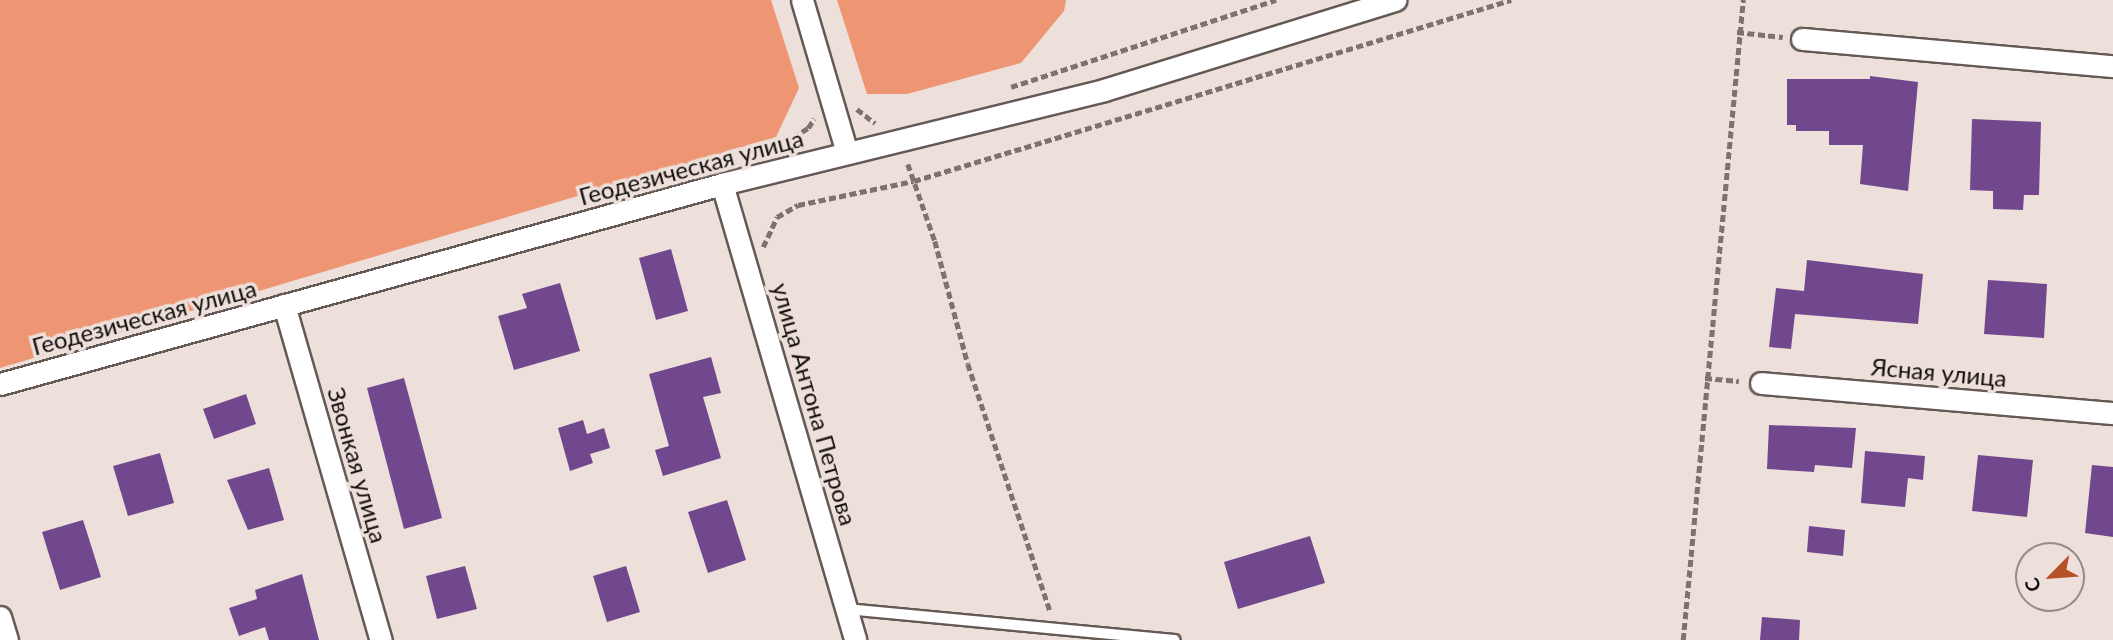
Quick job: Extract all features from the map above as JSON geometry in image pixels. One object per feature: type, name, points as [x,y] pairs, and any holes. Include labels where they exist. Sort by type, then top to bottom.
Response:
[{"type":"street","points":[[802,0],[847,153]]},
{"type":"street","name":"Геодезическая улица","points":[[0,383],[722,184],[1104,90],[1395,0]]},
{"type":"street","points":[[1802,39],[2113,66]]},
{"type":"street","name":"улица Антона Петрова","points":[[722,184],[855,640]]},
{"type":"street","name":"Звонкая улица","points":[[284,305],[381,640]]},
{"type":"street","name":"Ясная улица","points":[[1761,383],[2113,413]]},
{"type":"street","points":[[0,617],[7,640]]},
{"type":"lane","points":[[846,610],[1175,640]]},
{"type":"path","points":[[997,92],[1276,0]]},
{"type":"path","points":[[759,254],[777,217],[798,205],[914,181],[1511,0]]},
{"type":"path","points":[[1683,640],[1704,378],[1737,32],[1743,0]]},
{"type":"path","points":[[1737,32],[1802,39]]},
{"type":"path","points":[[854,107],[875,123],[885,124]]},
{"type":"path","points":[[771,149],[808,128],[817,110]]},
{"type":"path","points":[[908,164],[968,364],[1056,629]]},
{"type":"path","points":[[1704,378],[1761,383]]},
{"type":"shaded area","points":[[0,0],[771,0],[799,88],[776,137],[0,368]]},
{"type":"shaded area","points":[[837,0],[1066,0],[1064,11],[1021,63],[907,94],[867,94]]},
{"type":"building","points":[[1870,76],[1918,82],[1908,191],[1860,184],[1863,145],[1829,145],[1829,131],[1796,131],[1796,125],[1787,125],[1787,79],[1870,79]]},
{"type":"building","points":[[1972,119],[2041,122],[2039,195],[2024,195],[2023,210],[1993,209],[1993,191],[1970,190]]},
{"type":"building","points":[[671,249],[688,311],[656,320],[639,258]]},
{"type":"building","points":[[1807,260],[1923,274],[1918,324],[1795,314],[1791,349],[1769,347],[1776,288],[1804,291]]},
{"type":"building","points":[[1988,280],[2047,284],[2044,338],[1984,334]]},
{"type":"building","points":[[560,283],[580,351],[514,370],[498,316],[527,308],[522,294]]},
{"type":"building","points":[[711,357],[721,393],[703,397],[721,458],[663,476],[655,450],[669,446],[649,374]]},
{"type":"building","points":[[404,378],[442,518],[404,529],[367,388]]},
{"type":"building","points":[[246,394],[256,424],[214,439],[203,409]]},
{"type":"building","points":[[583,420],[587,434],[604,428],[610,448],[590,454],[593,463],[570,471],[558,428]]},
{"type":"building","points":[[1769,425],[1856,428],[1852,468],[1815,465],[1814,472],[1767,469]]},
{"type":"building","points":[[1865,451],[1925,456],[1923,480],[1908,478],[1905,507],[1861,503]]},
{"type":"building","points":[[160,453],[174,503],[128,516],[113,466]]},
{"type":"building","points":[[1978,455],[2033,460],[2027,517],[1972,511]]},
{"type":"building","points":[[2092,465],[2113,467],[2113,537],[2085,533]]},
{"type":"building","points":[[269,468],[284,520],[248,530],[227,480]]},
{"type":"building","points":[[727,500],[746,560],[708,573],[688,512]]},
{"type":"building","points":[[83,520],[101,577],[60,590],[42,532]]},
{"type":"building","points":[[1809,526],[1845,530],[1843,556],[1807,552]]},
{"type":"building","points":[[1310,536],[1325,583],[1238,609],[1224,562]]},
{"type":"building","points":[[465,566],[477,609],[437,619],[426,576]]},
{"type":"building","points":[[626,566],[640,612],[607,622],[593,576]]},
{"type":"building","points":[[302,574],[319,640],[269,640],[265,627],[239,636],[229,608],[257,599],[255,590]]},
{"type":"building","points":[[1762,617],[1800,620],[1799,640],[1760,640]]}]
